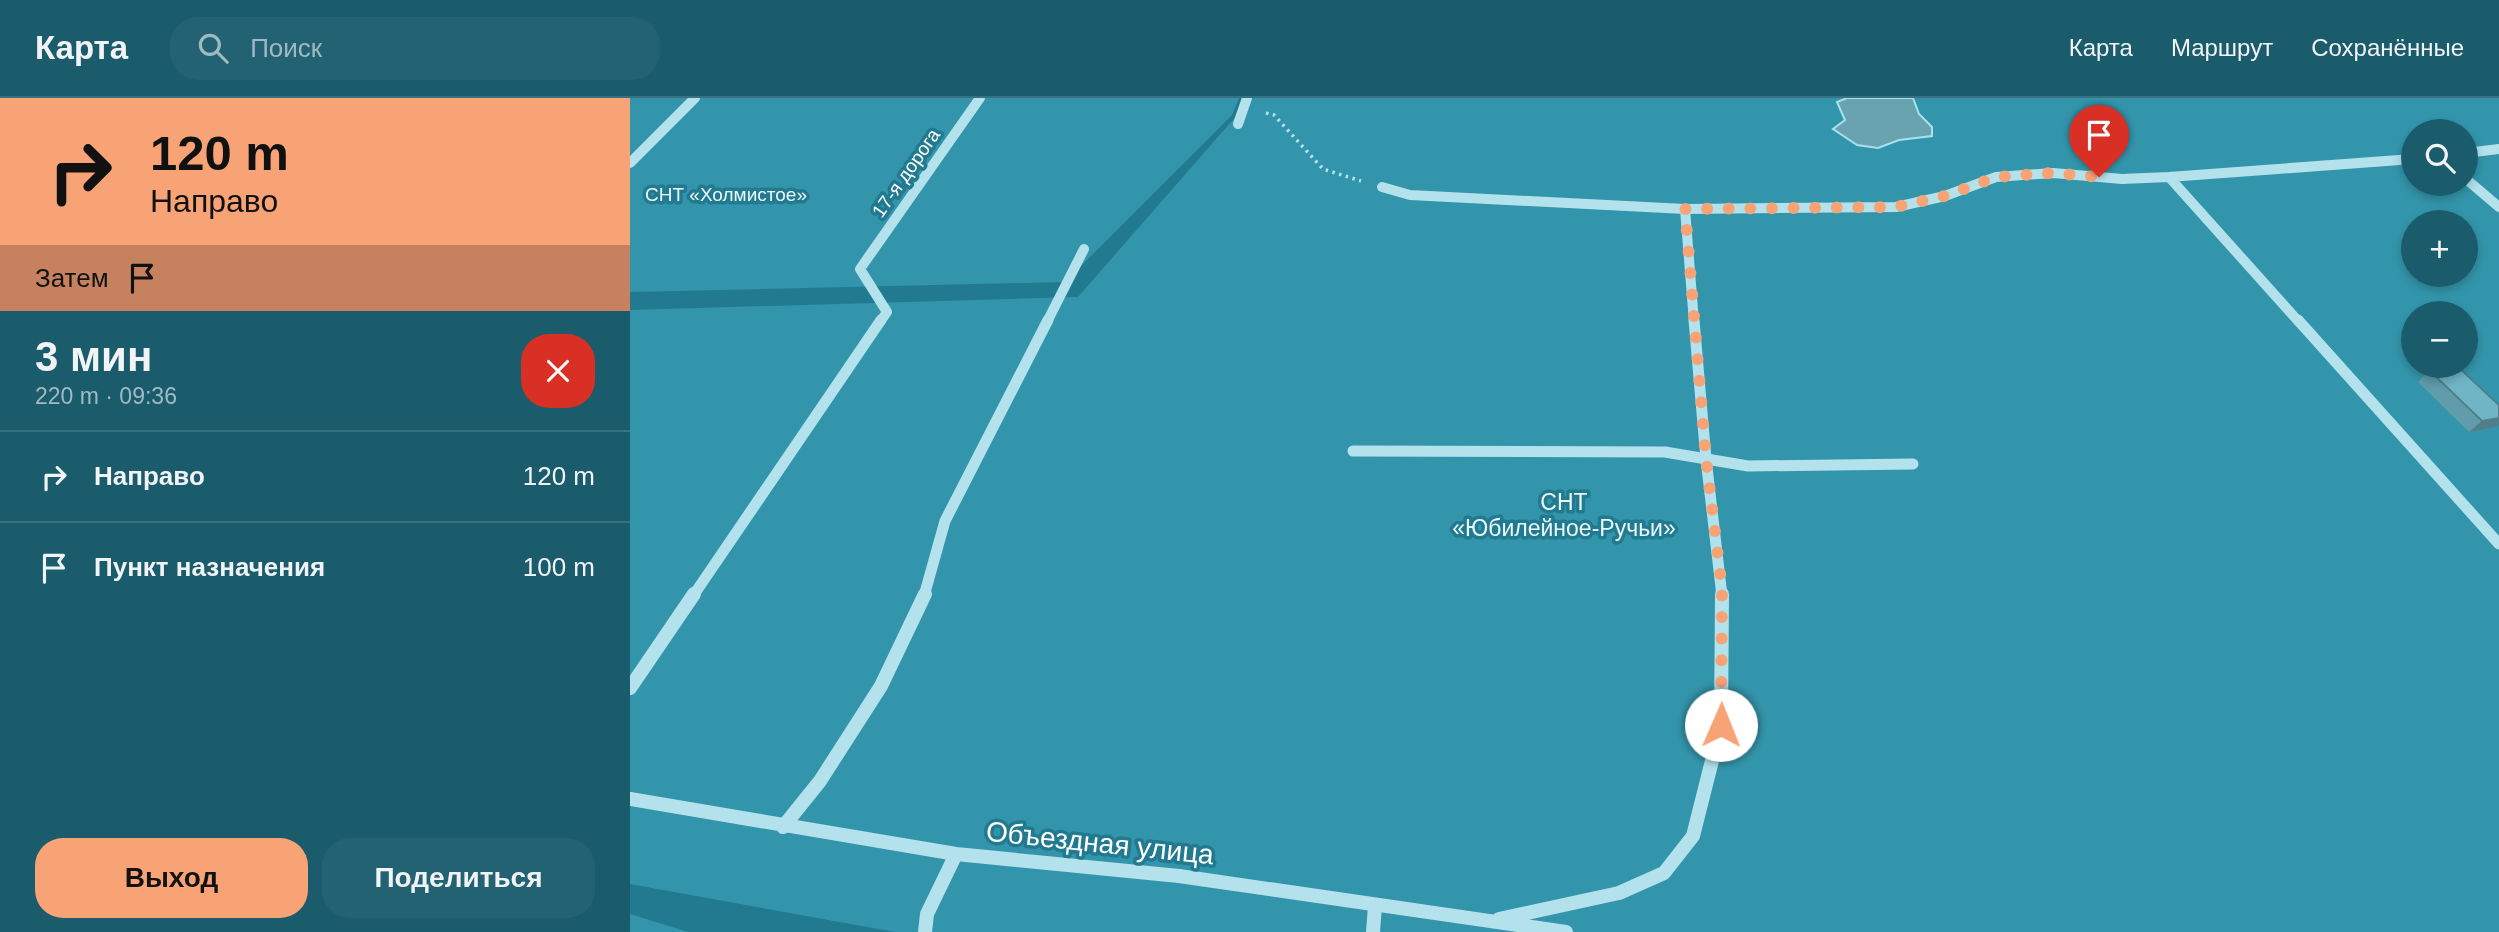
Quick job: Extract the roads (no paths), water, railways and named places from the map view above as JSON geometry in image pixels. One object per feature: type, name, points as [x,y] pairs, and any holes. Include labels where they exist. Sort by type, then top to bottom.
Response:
[{"type":"street","points":[[630,163],[695,98]]},
{"type":"street","name":"17-я дорога","points":[[630,688],[887,312],[860,269],[980,98]]},
{"type":"street","points":[[1238,124],[1246,102]]},
{"type":"street","points":[[2478,152],[2499,149]]},
{"type":"street","points":[[1382,187],[1409,195],[1685,209],[1896,207],[1945,196],[1996,177],[2053,173],[2122,179],[2401,160]]},
{"type":"street","points":[[2169,177],[2499,544]]},
{"type":"street","points":[[2478,189],[2499,207]]},
{"type":"street","points":[[1492,921],[1619,893],[1664,873],[1693,836],[1721,725],[1722,589],[1706,459],[1685,209]]},
{"type":"street","points":[[783,827],[820,781],[881,686],[923,600],[945,521],[1084,249]]},
{"type":"street","points":[[1353,450],[1665,452],[1748,466],[1913,464]]},
{"type":"street","name":"Объездная улица","points":[[630,799],[783,827],[956,854],[1179,876],[1566,932]]},
{"type":"street","points":[[925,932],[927,914],[956,854]]},
{"type":"street","points":[[1373,932],[1375,906]]},
{"type":"park label","name":"СНТ «Холмистое»","points":[[726,194]]},
{"type":"park label","name":"СНТ «Юбилейное-Ручьи»","points":[[1564,515]]}]
